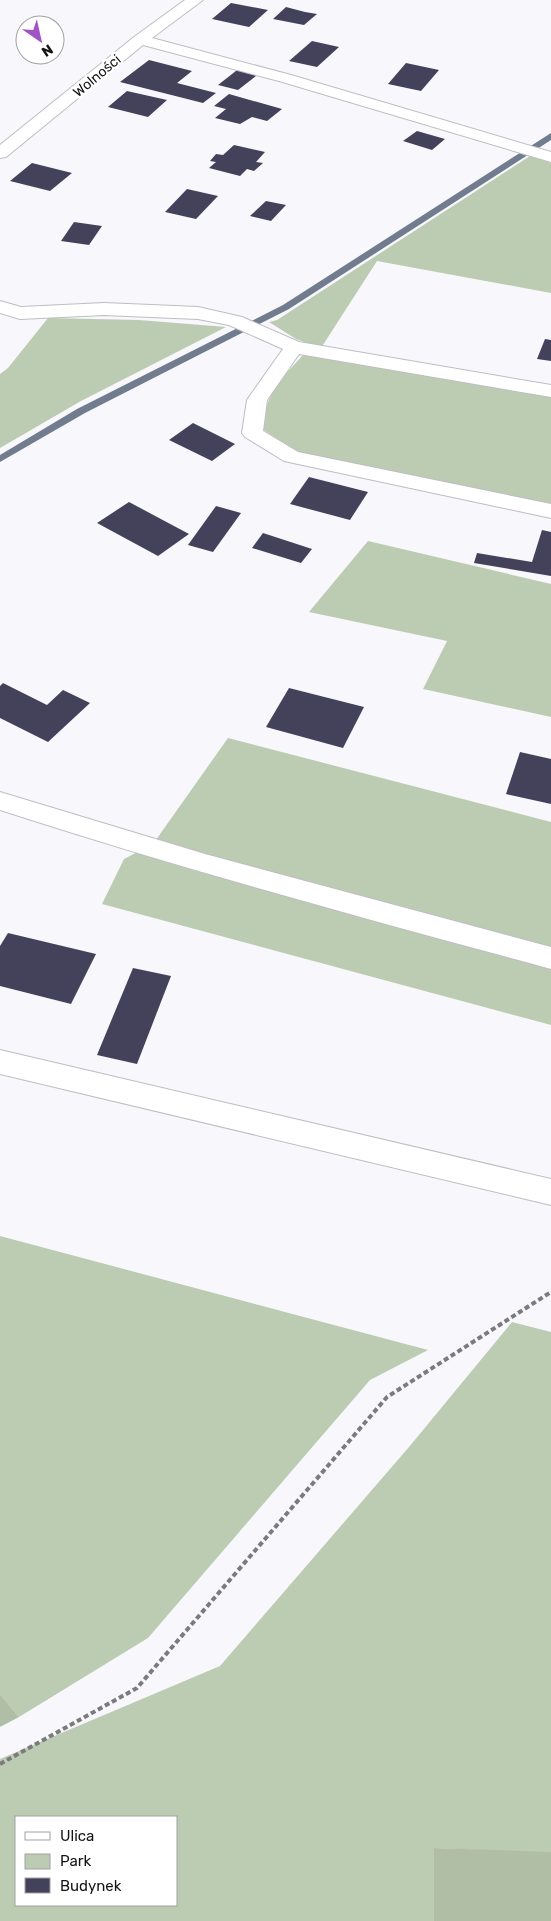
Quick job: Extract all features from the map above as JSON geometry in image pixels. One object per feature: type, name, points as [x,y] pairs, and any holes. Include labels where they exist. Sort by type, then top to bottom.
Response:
[{"type":"street","name":"Wolności","points":[[0,153],[140,40],[194,0]]},
{"type":"street","points":[[140,40],[285,78],[551,157]]},
{"type":"street","points":[[0,307],[20,313],[104,309],[198,314],[235,321],[294,348],[551,391]]},
{"type":"street","points":[[294,348],[257,400],[252,433],[291,457],[551,511]]},
{"type":"street","points":[[0,801],[86,830],[252,878],[551,958]]},
{"type":"street","points":[[0,1062],[551,1192]]},
{"type":"path","points":[[0,1764],[137,1688],[387,1397],[551,1292]]},
{"type":"green space","points":[[530,156],[551,163],[551,293],[377,261],[321,348],[296,339],[269,322],[277,320]]},
{"type":"green space","points":[[48,318],[139,320],[226,327],[81,401],[0,448],[0,374],[8,368]]},
{"type":"green space","points":[[304,354],[551,396],[551,505],[384,472],[296,452],[261,428],[271,395]]},
{"type":"green space","points":[[368,541],[551,584],[551,717],[423,689],[447,641],[309,612]]},
{"type":"green space","points":[[228,738],[551,822],[551,1025],[102,904],[124,859],[153,844]]},
{"type":"green space","points":[[0,1236],[428,1350],[370,1380],[148,1638],[19,1717],[0,1694]]},
{"type":"green space","points":[[512,1322],[551,1332],[551,1853],[435,1848],[434,1921],[0,1921],[0,1759],[220,1666],[409,1447]]},
{"type":"green space","points":[[0,1694],[19,1717],[0,1727]]},
{"type":"green space","points":[[434,1848],[551,1852],[551,1921],[434,1921]]},
{"type":"building","points":[[231,3],[268,10],[249,27],[212,19]]},
{"type":"building","points":[[286,7],[317,14],[304,25],[273,19]]},
{"type":"building","points":[[312,41],[339,47],[317,67],[289,61]]},
{"type":"building","points":[[149,60],[192,71],[177,83],[216,93],[203,103],[120,82]]},
{"type":"building","points":[[406,63],[439,70],[421,91],[388,84]]},
{"type":"building","points":[[241,67],[261,72],[238,90],[218,85]]},
{"type":"building","points":[[127,91],[167,100],[148,117],[108,107]]},
{"type":"building","points":[[229,94],[282,109],[267,121],[252,117],[240,124],[215,118],[226,109],[214,106]]},
{"type":"building","points":[[417,131],[445,139],[432,150],[403,141]]},
{"type":"building","points":[[234,145],[265,152],[256,162],[263,163],[254,171],[247,169],[240,176],[209,168],[216,162],[210,161],[216,154],[223,155]]},
{"type":"building","points":[[32,163],[72,173],[50,191],[10,181]]},
{"type":"building","points":[[187,189],[218,196],[196,219],[165,212]]},
{"type":"building","points":[[266,201],[286,205],[271,221],[250,216]]},
{"type":"building","points":[[74,222],[102,226],[89,245],[61,241]]},
{"type":"building","points":[[545,339],[551,340],[551,361],[537,359]]},
{"type":"building","points":[[193,423],[235,444],[212,461],[169,440]]},
{"type":"building","points":[[309,477],[368,492],[350,520],[290,504]]},
{"type":"building","points":[[129,502],[189,534],[158,556],[97,523]]},
{"type":"building","points":[[216,506],[241,513],[213,552],[188,545]]},
{"type":"building","points":[[542,530],[551,532],[551,576],[474,563],[477,553],[532,562]]},
{"type":"building","points":[[263,533],[312,549],[301,563],[252,548]]},
{"type":"building","points":[[3,683],[47,705],[63,690],[90,703],[48,742],[0,718],[0,686]]},
{"type":"building","points":[[289,688],[364,707],[343,748],[266,727]]},
{"type":"building","points":[[520,752],[551,759],[551,804],[506,794]]},
{"type":"building","points":[[8,933],[96,954],[71,1004],[0,986],[0,946]]},
{"type":"building","points":[[133,968],[171,976],[137,1064],[97,1055]]},
{"type":"waterway","points":[[0,459],[81,411],[286,307],[551,136]]}]
